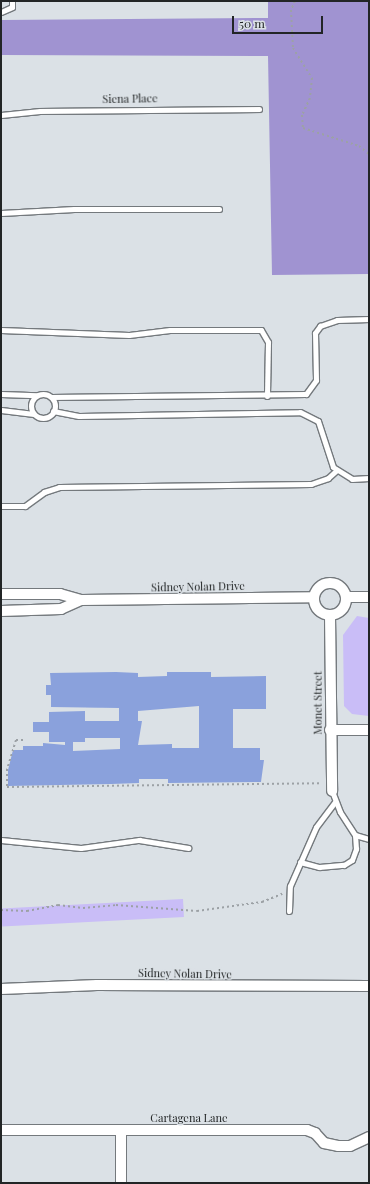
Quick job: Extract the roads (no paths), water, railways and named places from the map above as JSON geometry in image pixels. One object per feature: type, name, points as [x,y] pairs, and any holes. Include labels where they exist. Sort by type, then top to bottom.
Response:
[{"type":"street","points":[[333,583],[342,588],[346,597],[343,610],[330,615],[316,608],[314,597],[319,588],[333,583]]},
{"type":"street","name":"Sidney Nolan Drive","points":[[1,594],[60,594],[81,600],[314,597]]},
{"type":"street","points":[[346,597],[369,597]]},
{"type":"street","name":"Sidney Nolan Drive","points":[[1,611],[61,609],[81,600]]},
{"type":"street","name":"Monet Street","points":[[330,615],[330,730],[332,787]]},
{"type":"street","points":[[330,730],[369,730]]},
{"type":"street","name":"Sidney Nolan Drive","points":[[1,989],[97,984],[369,986]]},
{"type":"street","name":"Cartagena Lane","points":[[1,1130],[307,1130],[315,1133],[324,1143],[338,1146],[350,1146],[369,1137]]},
{"type":"street","points":[[121,1130],[121,1183]]},
{"type":"lane","points":[[1,12],[12,7],[12,1]]},
{"type":"lane","name":"Siena Place","points":[[1,115],[40,111],[259,109]]},
{"type":"lane","points":[[1,213],[74,208],[219,209]]},
{"type":"lane","points":[[1,394],[51,397],[297,396],[312,389],[316,380],[315,333],[320,326],[337,320],[369,319]]},
{"type":"lane","points":[[1,330],[129,336],[170,330],[261,330],[268,342],[267,396]]},
{"type":"lane","points":[[34,414],[31,403],[37,395]]},
{"type":"lane","points":[[51,397],[54,411]]},
{"type":"lane","points":[[1,410],[46,417],[54,411],[79,416],[300,412],[318,421],[329,459],[337,470],[352,479],[369,478]]},
{"type":"lane","points":[[1,506],[25,506],[44,492],[59,487],[311,484],[328,478],[337,470]]},
{"type":"lane","points":[[300,862],[319,867],[344,865],[352,860],[356,849],[355,835],[335,802],[332,787]]},
{"type":"lane","points":[[289,911],[290,886],[300,862],[316,827],[335,802]]},
{"type":"lane","points":[[355,835],[369,839]]},
{"type":"lane","points":[[1,840],[80,848],[139,840],[188,848]]}]
